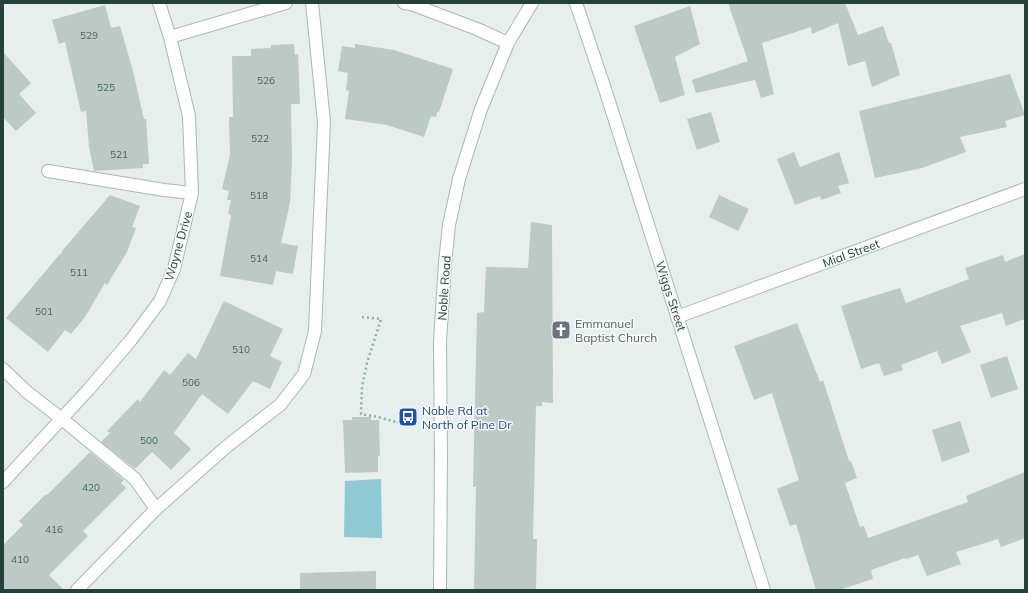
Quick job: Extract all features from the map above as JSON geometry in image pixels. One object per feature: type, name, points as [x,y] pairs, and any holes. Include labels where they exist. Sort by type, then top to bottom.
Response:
[{"type":"street","name":"Wayne Drive","points":[[3,482],[62,419],[131,340],[160,301],[174,269],[192,193],[189,116],[170,37],[159,3]]},
{"type":"street","points":[[77,590],[156,509],[226,446],[280,405],[304,374],[315,331],[324,122],[312,3]]},
{"type":"street","points":[[404,3],[411,4],[477,29],[508,43]]},
{"type":"street","name":"Noble Road","points":[[440,590],[440,342],[444,270],[449,225],[459,179],[481,109],[508,43],[532,3]]},
{"type":"street","name":"Wiggs Street","points":[[576,3],[605,89],[764,590]]},
{"type":"street","points":[[170,37],[279,4]]},
{"type":"street","points":[[48,171],[164,190],[192,193]]},
{"type":"street","name":"Mial Street","points":[[677,317],[1025,189]]},
{"type":"street","points":[[3,369],[28,392],[135,479],[156,509]]},
{"type":"path","points":[[362,317],[381,319],[364,375],[361,414],[392,421],[418,424]]},
{"type":"water","points":[[381,479],[382,538],[344,537],[345,481]]},
{"type":"building","points":[[728,3],[845,3],[858,35],[883,26],[889,43],[891,43],[900,75],[872,87],[865,61],[848,66],[838,23],[812,34],[811,27],[762,43],[774,94],[761,98],[755,80],[696,93],[692,80],[748,61]]},
{"type":"building","points":[[105,5],[111,28],[120,26],[133,71],[144,119],[146,119],[149,164],[143,164],[143,168],[94,171],[89,147],[86,111],[81,112],[65,42],[59,44],[52,20]]},
{"type":"building","points":[[690,6],[700,44],[675,57],[685,95],[660,103],[634,26]]},
{"type":"building","points":[[294,44],[295,55],[298,54],[300,104],[291,104],[292,160],[290,203],[281,243],[298,246],[293,274],[276,271],[273,285],[220,276],[231,215],[228,214],[231,200],[227,200],[229,191],[222,189],[230,155],[229,117],[233,117],[232,56],[251,56],[251,49],[271,48],[271,45]]},
{"type":"building","points":[[355,44],[394,50],[453,69],[439,112],[437,112],[436,117],[431,116],[424,137],[387,125],[345,119],[349,91],[346,90],[348,73],[338,71],[342,46],[355,48]]},
{"type":"building","points":[[3,52],[31,83],[19,94],[36,113],[16,131],[3,117]]},
{"type":"building","points":[[1010,74],[1025,115],[1005,121],[1007,127],[960,137],[966,152],[922,168],[875,178],[859,111]]},
{"type":"building","points":[[711,112],[720,142],[697,150],[687,119]]},
{"type":"building","points":[[794,152],[800,167],[839,152],[849,183],[838,186],[841,193],[821,200],[820,196],[795,205],[777,159]]},
{"type":"building","points":[[110,195],[140,206],[132,227],[136,228],[127,252],[107,285],[105,283],[85,317],[71,334],[65,330],[48,352],[6,318],[60,254],[61,255],[62,251]]},
{"type":"building","points":[[719,195],[749,209],[738,231],[709,217]]},
{"type":"building","points":[[531,222],[552,225],[553,403],[542,402],[542,406],[536,406],[533,539],[537,539],[536,590],[474,590],[476,487],[473,487],[477,313],[484,312],[486,267],[528,268]]},
{"type":"building","points":[[1025,254],[1025,319],[1006,326],[1002,313],[960,326],[971,352],[942,364],[937,351],[901,365],[903,370],[884,376],[879,363],[861,369],[841,306],[900,288],[906,303],[969,279],[965,268],[1003,255],[1005,262]]},
{"type":"building","points":[[224,301],[283,329],[270,356],[282,362],[270,389],[253,381],[228,414],[202,394],[174,433],[191,449],[171,470],[152,452],[135,469],[101,442],[110,433],[107,431],[138,399],[140,402],[164,370],[170,375],[188,353],[196,359]]},
{"type":"building","points":[[797,323],[820,382],[823,380],[849,461],[851,461],[857,478],[845,483],[860,527],[864,526],[868,538],[968,502],[966,496],[1025,472],[1025,538],[1001,547],[998,539],[956,552],[961,564],[927,576],[918,555],[871,570],[873,579],[839,590],[816,590],[796,524],[790,526],[777,489],[799,480],[772,393],[754,400],[734,346]]},
{"type":"building","points":[[1007,356],[1018,389],[991,398],[980,365]]},
{"type":"building","points":[[352,417],[371,417],[371,420],[379,420],[380,456],[378,456],[378,472],[345,473],[343,420],[352,420]]},
{"type":"building","points":[[960,421],[970,452],[942,462],[932,430]]},
{"type":"building","points":[[90,452],[124,480],[121,483],[126,488],[83,531],[88,536],[49,575],[64,590],[3,590],[3,545],[23,525],[19,521]]},
{"type":"building","points":[[376,571],[376,590],[300,590],[300,573]]},
{"type":"place","name":"Emmanuel Baptist Church","points":[[561,330]]},
{"type":"place","name":"Noble Rd at North of Pine Dr","points":[[408,417]]}]
